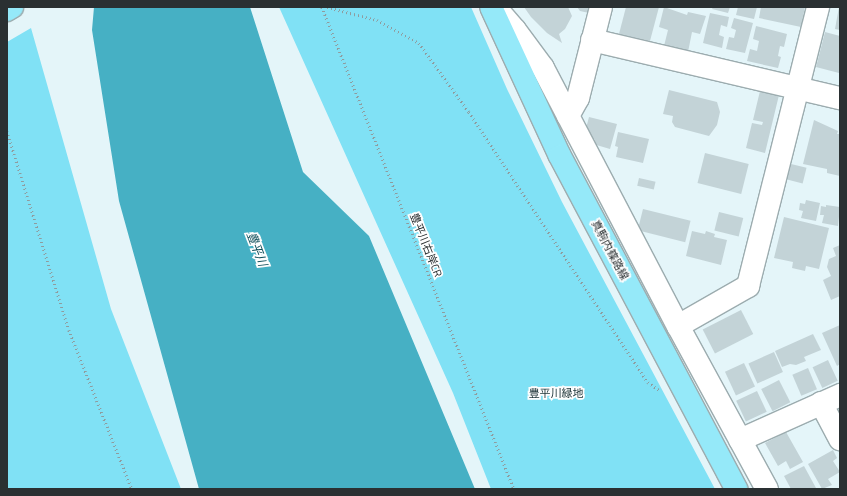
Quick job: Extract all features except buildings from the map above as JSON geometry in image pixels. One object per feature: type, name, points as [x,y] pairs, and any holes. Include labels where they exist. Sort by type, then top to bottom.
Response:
[{"type":"main road","points":[[7,10],[12,7]]},
{"type":"main road","name":"真駒内篠路線","points":[[491,7],[560,156],[736,489]]},
{"type":"street","points":[[495,7],[515,30],[543,68],[678,326],[767,489]]},
{"type":"street","points":[[568,116],[578,98],[601,7]]},
{"type":"street","points":[[678,326],[748,286],[799,88],[818,7]]},
{"type":"street","points":[[592,40],[840,98]]},
{"type":"street","points":[[740,440],[830,399],[840,440]]},
{"type":"path","name":"豊平川右岸CR","points":[[322,7],[514,489]]},
{"type":"path","points":[[328,7],[377,20],[419,43],[469,112],[648,382],[660,390]]},
{"type":"path","points":[[7,131],[69,330],[132,489]]},
{"type":"green space","name":"豊平川緑地","points":[[279,7],[471,7],[507,89],[562,202],[715,489],[491,489],[453,393]]},
{"type":"green space","points":[[31,28],[111,309],[181,489],[7,489],[7,42]]},
{"type":"water","name":"豊平川","points":[[94,7],[250,7],[303,172],[369,236],[475,489],[199,489],[119,201],[92,30]]}]
